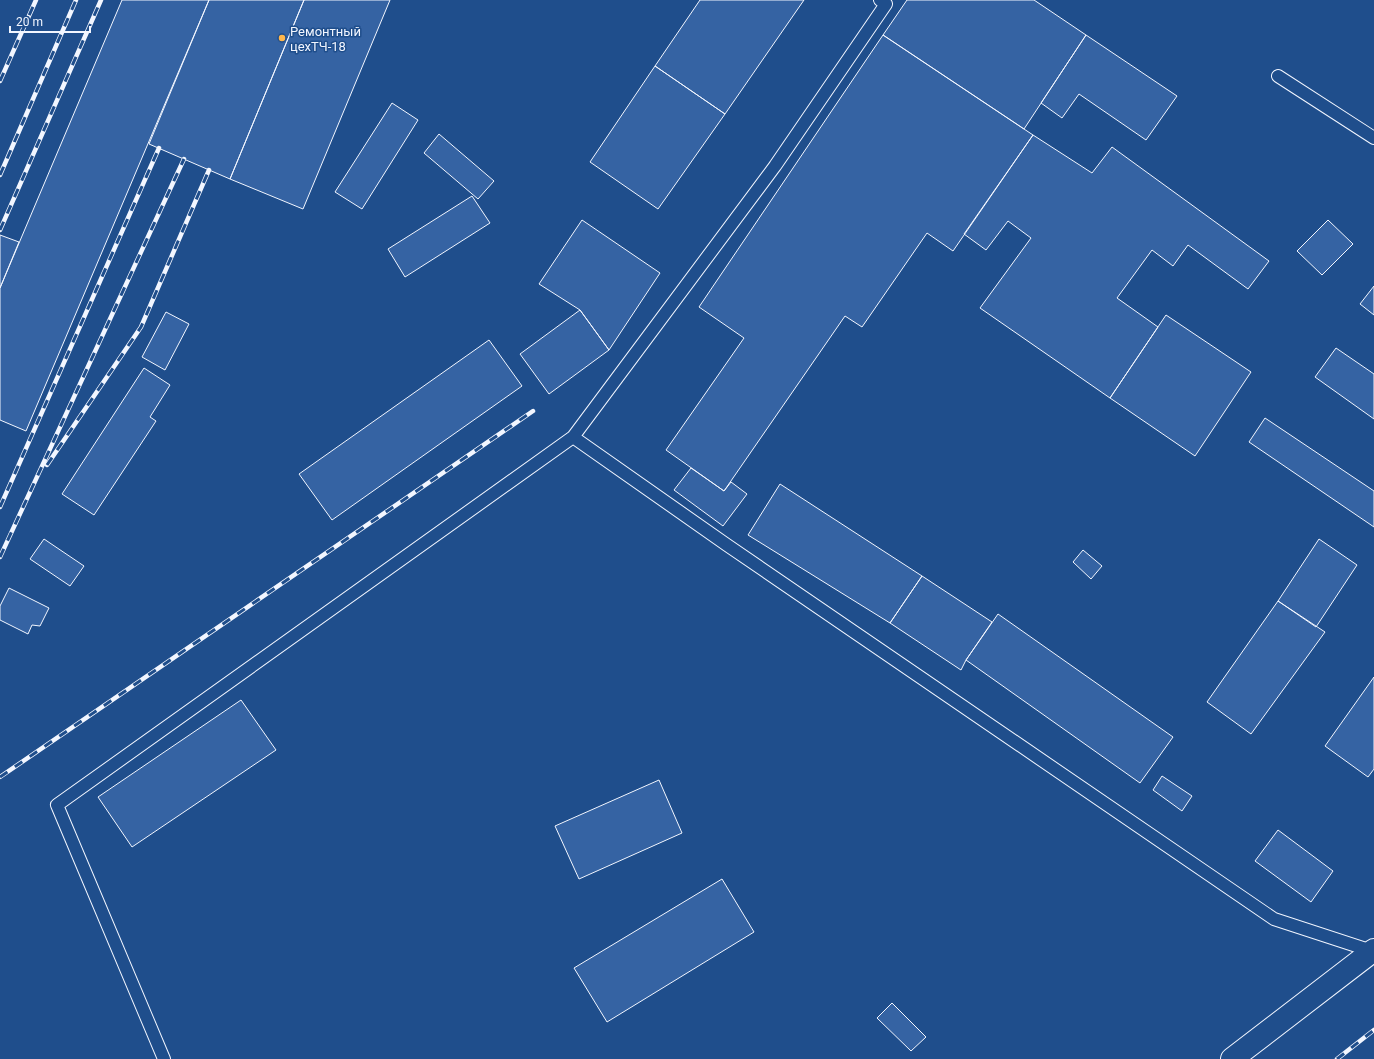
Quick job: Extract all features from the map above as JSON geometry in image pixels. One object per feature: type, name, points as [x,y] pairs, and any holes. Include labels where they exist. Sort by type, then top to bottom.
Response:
[{"type":"street","points":[[1232,1059],[1373,951]]},
{"type":"lane","points":[[164,1059],[56,805],[573,437],[775,166],[886,4],[880,0]]},
{"type":"lane","points":[[1278,76],[1374,138]]},
{"type":"lane","points":[[573,437],[727,545],[1274,919],[1373,951]]},
{"type":"building","points":[[122,0],[209,0],[26,431],[0,420],[0,288]]},
{"type":"building","points":[[209,0],[304,0],[230,179],[149,144]]},
{"type":"building","points":[[304,0],[390,0],[303,209],[230,179]]},
{"type":"building","points":[[700,0],[804,0],[725,114],[655,66]]},
{"type":"building","points":[[907,0],[1034,0],[1086,35],[1024,129],[883,35]]},
{"type":"building","points":[[883,35],[1033,135],[953,251],[927,233],[862,327],[845,316],[724,491],[666,450],[744,338],[699,307]]},
{"type":"building","points":[[1086,35],[1177,96],[1146,140],[1079,94],[1062,118],[1041,103]]},
{"type":"building","points":[[655,66],[725,114],[658,209],[590,162]]},
{"type":"building","points":[[392,103],[418,120],[362,209],[335,192]]},
{"type":"building","points":[[439,134],[494,181],[478,199],[424,153]]},
{"type":"building","points":[[1033,135],[1092,173],[1112,147],[1269,261],[1248,289],[1188,245],[1173,266],[1152,250],[1117,298],[1158,327],[1110,398],[980,308],[1031,238],[1008,221],[986,250],[964,234]]},
{"type":"building","points":[[472,196],[490,223],[405,277],[388,249]]},
{"type":"building","points":[[582,220],[660,273],[609,350],[580,310],[539,284]]},
{"type":"building","points":[[1328,220],[1353,244],[1322,275],[1297,251]]},
{"type":"building","points":[[0,235],[19,242],[0,288]]},
{"type":"building","points":[[1374,286],[1374,315],[1360,304]]},
{"type":"building","points":[[580,310],[609,350],[549,394],[520,354]]},
{"type":"building","points":[[166,312],[189,324],[165,370],[142,357]]},
{"type":"building","points":[[1166,315],[1251,372],[1195,456],[1110,398]]},
{"type":"building","points":[[489,340],[522,386],[332,520],[299,474]]},
{"type":"building","points":[[1336,348],[1374,374],[1374,419],[1315,377]]},
{"type":"building","points":[[144,368],[170,385],[150,417],[156,421],[94,515],[62,494]]},
{"type":"building","points":[[1265,418],[1374,491],[1374,527],[1249,442]]},
{"type":"building","points":[[691,468],[724,491],[731,482],[747,494],[723,526],[674,490]]},
{"type":"building","points":[[780,484],[922,576],[890,623],[748,535]]},
{"type":"building","points":[[44,539],[84,566],[70,586],[30,559]]},
{"type":"building","points":[[1319,539],[1357,565],[1316,627],[1278,601]]},
{"type":"building","points":[[1083,550],[1102,566],[1091,579],[1073,562]]},
{"type":"building","points":[[922,576],[992,622],[966,660],[961,670],[890,623]]},
{"type":"building","points":[[9,588],[49,608],[40,626],[32,625],[28,634],[0,620],[0,606]]},
{"type":"building","points":[[1278,601],[1325,632],[1251,734],[1207,702]]},
{"type":"building","points":[[998,614],[1173,737],[1140,783],[966,660]]},
{"type":"building","points":[[1374,677],[1374,769],[1368,777],[1325,746]]},
{"type":"building","points":[[241,700],[276,750],[132,847],[98,797]]},
{"type":"building","points":[[1162,776],[1192,796],[1182,811],[1153,790]]},
{"type":"building","points":[[659,780],[682,833],[579,879],[555,826]]},
{"type":"building","points":[[1278,830],[1333,871],[1311,902],[1255,861]]},
{"type":"building","points":[[722,879],[754,932],[607,1022],[574,968]]},
{"type":"building","points":[[892,1003],[926,1037],[911,1051],[877,1018]]},
{"type":"railway","points":[[0,81],[36,0]]},
{"type":"railway","points":[[0,175],[76,0]]},
{"type":"railway","points":[[0,230],[101,0]]},
{"type":"railway","points":[[0,507],[159,148]]},
{"type":"railway","points":[[0,557],[184,159]]},
{"type":"railway","points":[[47,465],[141,327],[209,170]]},
{"type":"railway","points":[[0,777],[533,411]]},
{"type":"railway","points":[[1337,1059],[1374,1030]]},
{"type":"place","name":"Ремонтный цехТЧ-18","points":[[282,38]]}]
